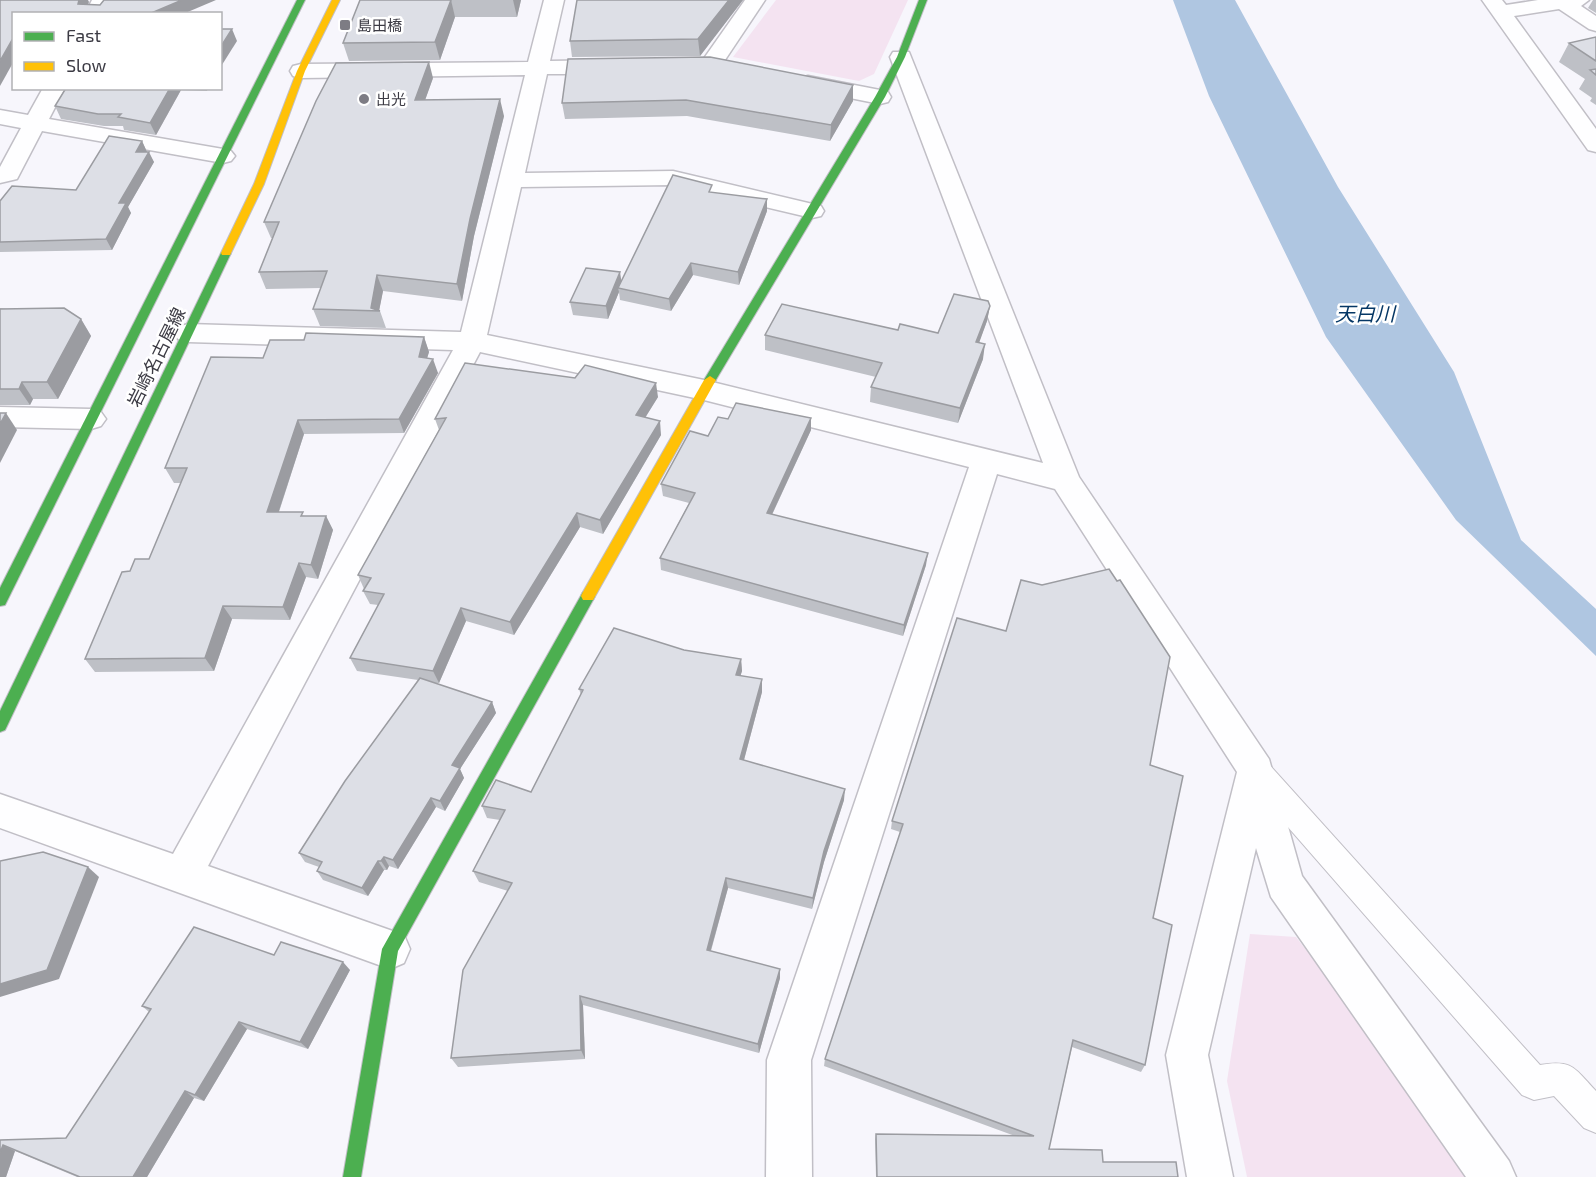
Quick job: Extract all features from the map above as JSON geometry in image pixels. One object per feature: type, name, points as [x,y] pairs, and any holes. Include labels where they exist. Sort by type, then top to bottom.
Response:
[{"type":"main road","name":"岩崎名古屋線","points":[[0,602],[301,0]]},
{"type":"main road","name":"岩崎名古屋線","points":[[0,726],[259,184],[301,71],[336,0]]},
{"type":"main road","points":[[352,1177],[390,949],[704,390],[880,97],[901,57],[923,0]]},
{"type":"street","points":[[182,876],[472,341],[554,0]]},
{"type":"street","points":[[711,64],[755,0]]},
{"type":"street","points":[[1496,6],[1571,2],[1596,24]]},
{"type":"street","points":[[1496,6],[1596,145]]},
{"type":"street","points":[[901,57],[1065,480],[1256,770],[1285,884],[1493,1177]]},
{"type":"street","points":[[688,64],[711,64],[733,68]]},
{"type":"street","points":[[301,71],[630,66]]},
{"type":"street","points":[[790,79],[880,97]]},
{"type":"street","points":[[0,176],[8,174],[53,90]]},
{"type":"street","points":[[0,117],[223,156]]},
{"type":"street","points":[[511,180],[674,178],[812,211]]},
{"type":"street","points":[[188,333],[472,341],[704,390],[1065,480]]},
{"type":"street","points":[[0,417],[91,419]]},
{"type":"street","points":[[789,1177],[789,1060],[986,460]]},
{"type":"street","points":[[1210,1177],[1187,1055],[1256,770]]},
{"type":"street","points":[[0,812],[390,949]]},
{"type":"lane","points":[[1256,770],[1534,1083],[1560,1078],[1596,1116]]},
{"type":"shaded area","points":[[776,0],[908,0],[874,74],[859,81],[733,57]]},
{"type":"shaded area","points":[[1250,934],[1296,937],[1436,1116],[1476,1177],[1247,1177],[1227,1081]]},
{"type":"water","name":"天白川","points":[[1173,0],[1235,0],[1338,187],[1454,372],[1521,540],[1596,609],[1596,656],[1456,520],[1326,337],[1209,96]]},
{"type":"building","points":[[0,0],[79,0],[78,4],[100,5],[104,0],[182,0],[154,12],[12,12],[12,40],[0,61]]},
{"type":"building","points":[[360,0],[451,0],[435,42],[343,43]]},
{"type":"building","points":[[577,0],[729,0],[698,39],[570,41]]},
{"type":"building","points":[[222,29],[232,29],[222,45]]},
{"type":"building","points":[[1596,37],[1596,61],[1569,43]]},
{"type":"building","points":[[710,57],[853,85],[831,125],[686,100],[562,103],[568,59]]},
{"type":"building","points":[[429,62],[415,100],[500,99],[470,219],[457,284],[377,275],[371,308],[380,311],[313,309],[327,271],[259,272],[279,222],[264,222],[316,101],[336,63]]},
{"type":"building","points":[[65,90],[169,90],[150,123],[118,117],[121,114],[98,114],[55,106]]},
{"type":"building","points":[[109,136],[142,141],[136,152],[149,152],[119,203],[126,203],[106,239],[0,242],[0,201],[12,186],[76,190]]},
{"type":"building","points":[[673,175],[712,185],[709,192],[767,199],[738,272],[691,263],[669,299],[618,288]]},
{"type":"building","points":[[586,268],[620,272],[606,306],[570,302]]},
{"type":"building","points":[[954,294],[988,301],[990,306],[976,342],[985,344],[960,408],[871,387],[882,363],[765,335],[782,304],[898,330],[900,324],[938,333]]},
{"type":"building","points":[[64,308],[81,319],[47,382],[22,382],[19,389],[0,389],[0,309]]},
{"type":"building","points":[[306,333],[424,337],[419,357],[433,359],[399,419],[298,420],[267,512],[303,512],[301,516],[326,516],[311,565],[299,563],[283,607],[223,606],[205,658],[85,659],[122,572],[130,571],[135,559],[149,559],[187,468],[165,468],[211,357],[263,358],[270,340],[304,340]]},
{"type":"building","points":[[465,363],[575,378],[585,365],[656,383],[636,415],[660,421],[600,520],[577,513],[510,622],[461,608],[433,671],[350,658],[384,594],[363,591],[371,578],[358,575],[446,418],[435,419]]},
{"type":"building","points":[[736,403],[811,418],[767,513],[928,553],[904,625],[660,558],[695,493],[661,484],[690,431],[708,436],[718,417],[728,419]]},
{"type":"building","points":[[0,413],[6,413],[0,424]]},
{"type":"building","points":[[1109,569],[1117,581],[1120,580],[1170,657],[1150,765],[1183,776],[1153,918],[1172,925],[1145,1065],[1073,1040],[1049,1149],[1102,1150],[1103,1162],[1176,1162],[1178,1177],[877,1177],[876,1134],[1034,1136],[825,1059],[903,824],[892,821],[957,618],[1006,631],[1021,580],[1042,585]]},
{"type":"building","points":[[614,628],[684,650],[741,659],[736,675],[762,679],[740,759],[845,789],[824,851],[813,898],[726,878],[707,950],[780,969],[758,1044],[580,996],[581,1050],[451,1058],[463,970],[512,883],[473,871],[505,810],[482,806],[496,780],[531,792],[583,690],[579,689]]},
{"type":"building","points":[[420,678],[492,702],[452,765],[460,768],[440,801],[431,798],[393,860],[384,857],[378,861],[362,888],[317,871],[322,862],[299,853],[345,781]]},
{"type":"building","points":[[43,852],[88,867],[47,970],[0,984],[0,861]]},
{"type":"building","points":[[194,927],[274,955],[281,942],[343,962],[300,1042],[239,1022],[195,1095],[185,1091],[133,1177],[80,1177],[3,1145],[0,1153],[0,1140],[66,1138],[151,1009],[142,1006]]},
{"type":"traffic: fast","points":[[0,601],[301,0]]},
{"type":"traffic: fast","points":[[710,380],[880,97],[901,57],[923,0]]},
{"type":"traffic: fast","points":[[0,726],[226,253]]},
{"type":"traffic: fast","points":[[352,1177],[390,949],[588,596]]},
{"type":"traffic: slow","points":[[226,253],[259,184],[301,71],[336,0]]},
{"type":"traffic: slow","points":[[588,596],[710,380]]},
{"type":"place","name":"島田橋","points":[[345,25]]},
{"type":"place","name":"出光","points":[[364,99]]}]
